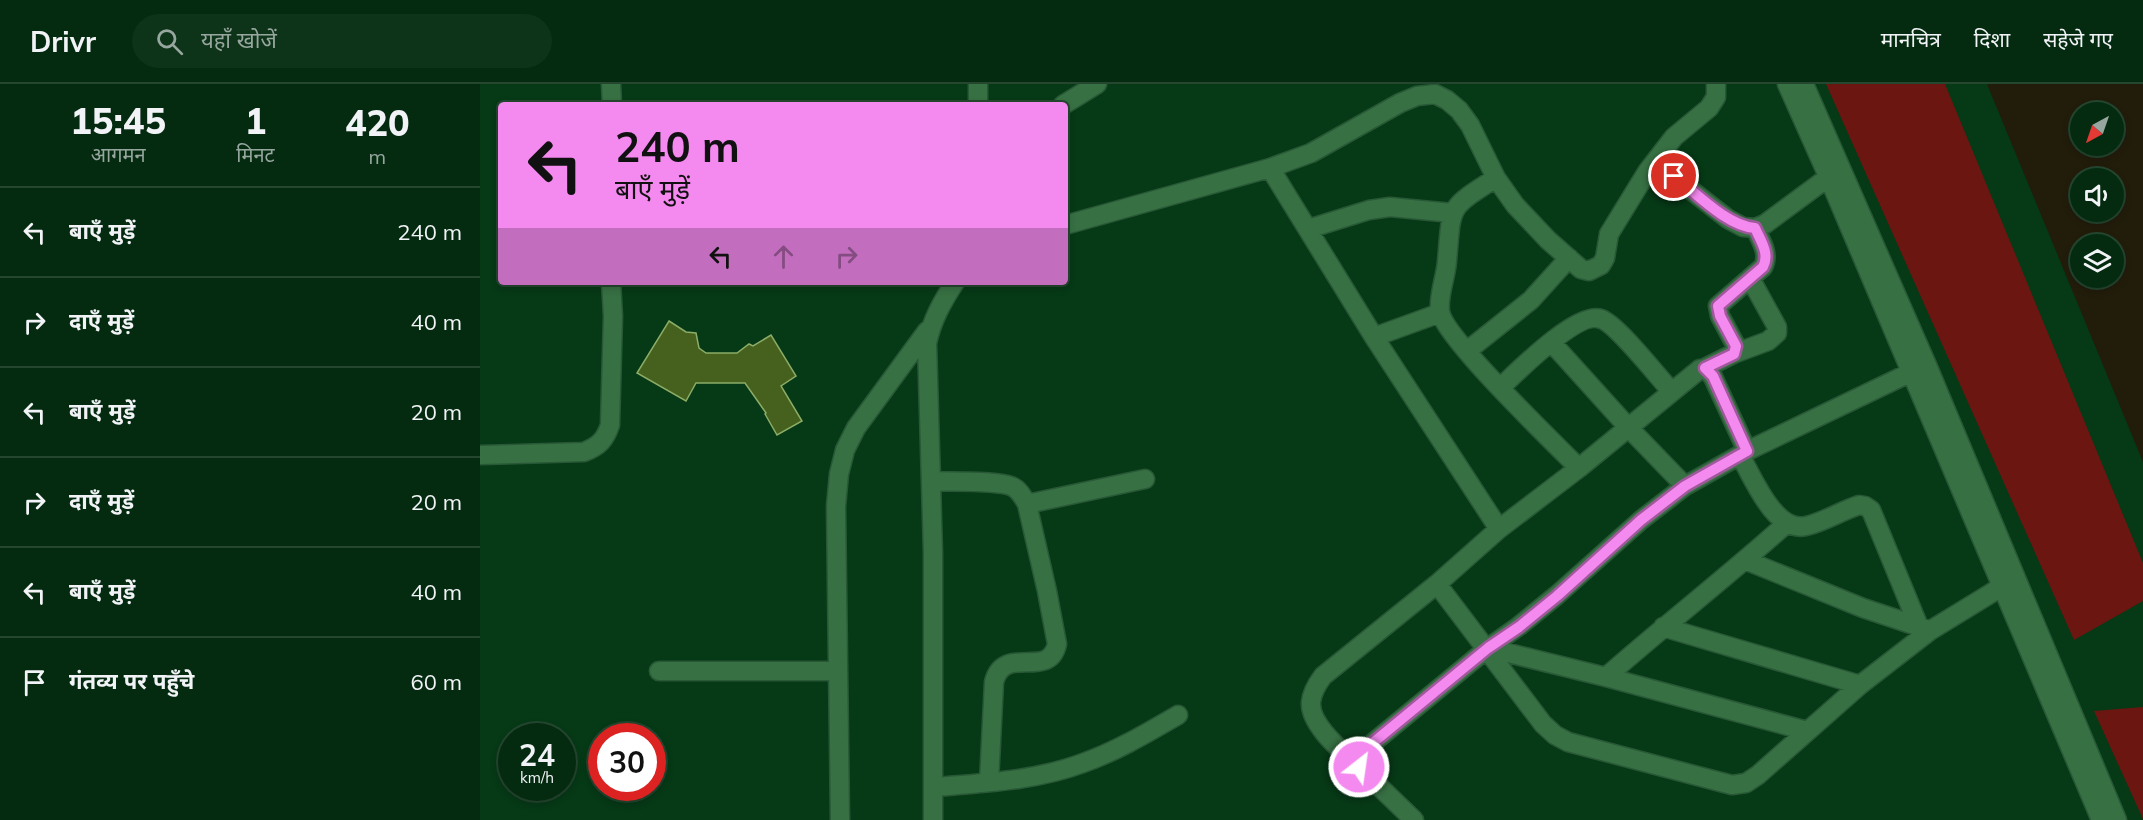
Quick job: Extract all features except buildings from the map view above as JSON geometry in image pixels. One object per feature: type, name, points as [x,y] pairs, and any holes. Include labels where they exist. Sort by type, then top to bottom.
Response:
[{"type":"street","points":[[611,84],[612,102]]},
{"type":"street","points":[[978,84],[978,102]]},
{"type":"street","points":[[1068,102],[1097,84]]},
{"type":"street","points":[[1068,224],[1270,168],[1311,153],[1400,103],[1439,89],[1470,125],[1496,178],[1515,205],[1548,240],[1581,269],[1589,271],[1601,266],[1605,258],[1609,234],[1619,214],[1655,162],[1674,137],[1708,108],[1716,97],[1716,84]]},
{"type":"street","points":[[1787,84],[1834,172]]},
{"type":"street","points":[[1804,84],[1834,172],[2009,582],[2117,820]]},
{"type":"street","points":[[1655,162],[1728,219],[1743,227],[1755,228],[1765,224],[1834,172]]},
{"type":"street","points":[[1270,168],[1374,337],[1499,529]]},
{"type":"street","points":[[1496,178],[1466,197],[1452,213],[1440,313],[1450,331],[1500,388],[1579,468]]},
{"type":"street","points":[[1308,229],[1369,210],[1390,207],[1452,213]]},
{"type":"street","points":[[1734,354],[1736,346],[1720,316],[1718,306],[1763,267],[1766,261],[1766,252],[1755,228]]},
{"type":"street","points":[[1467,351],[1531,300],[1569,258]]},
{"type":"street","points":[[1413,820],[1331,740],[1317,722],[1311,704],[1314,689],[1323,676],[1437,584],[1499,529],[1579,468],[1627,426],[1700,369],[1768,341],[1777,333],[1777,327],[1750,278]]},
{"type":"street","points":[[480,455],[584,452],[596,447],[605,439],[610,425],[613,316],[611,285]]},
{"type":"street","points":[[840,820],[836,506],[839,474],[845,450],[856,428],[930,327],[953,285]]},
{"type":"street","points":[[1374,337],[1440,313]]},
{"type":"street","points":[[1500,388],[1530,360],[1575,324],[1588,318],[1599,318],[1608,322],[1619,333],[1672,392]]},
{"type":"street","points":[[930,327],[927,343],[932,481],[933,820]]},
{"type":"street","points":[[1552,343],[1685,486]]},
{"type":"street","points":[[1705,368],[1713,376],[1743,453],[1769,505],[1786,524],[1796,528],[1808,526],[1859,506],[1865,506],[1871,510],[1925,628]]},
{"type":"street","points":[[1359,767],[1362,754],[1369,746],[1488,648],[1519,627],[1557,596],[1641,520],[1685,486],[1743,453],[1919,368]]},
{"type":"street","points":[[1027,504],[1145,479]]},
{"type":"street","points":[[932,481],[1012,486],[1021,494],[1027,504],[1047,591],[1056,644],[1055,651],[1049,658],[1033,663],[1010,663],[1003,666],[996,674],[989,782]]},
{"type":"street","points":[[1606,677],[1786,524]]},
{"type":"street","points":[[1745,560],[1852,603],[1925,628]]},
{"type":"street","points":[[1437,584],[1488,648],[1543,724],[1555,735],[1568,742],[1732,784],[1746,783],[1758,775],[1925,628],[2009,582]]},
{"type":"street","points":[[2009,582],[2101,820]]},
{"type":"street","points":[[1663,627],[1860,685]]},
{"type":"street","points":[[1488,648],[1807,730]]},
{"type":"street","points":[[659,671],[837,671]]},
{"type":"street","points":[[933,787],[1046,774],[1082,764],[1120,748],[1178,715]]},
{"type":"shaded area","points":[[1826,84],[1945,84],[2143,563],[2143,601],[2074,640]]},
{"type":"shaded area","points":[[1987,84],[2143,84],[2143,462],[2071,288],[2124,288],[2124,234],[2070,234],[2070,285]]},
{"type":"shaded area","points":[[2143,707],[2143,819],[2094,711]]},
{"type":"route","points":[[1359,767],[1362,754],[1369,746],[1488,648],[1519,627],[1557,596],[1641,520],[1685,486],[1747,451],[1713,376],[1705,368],[1736,351],[1736,346],[1720,316],[1718,306],[1763,267],[1766,252],[1755,228],[1743,227],[1728,219],[1674,176]]}]
